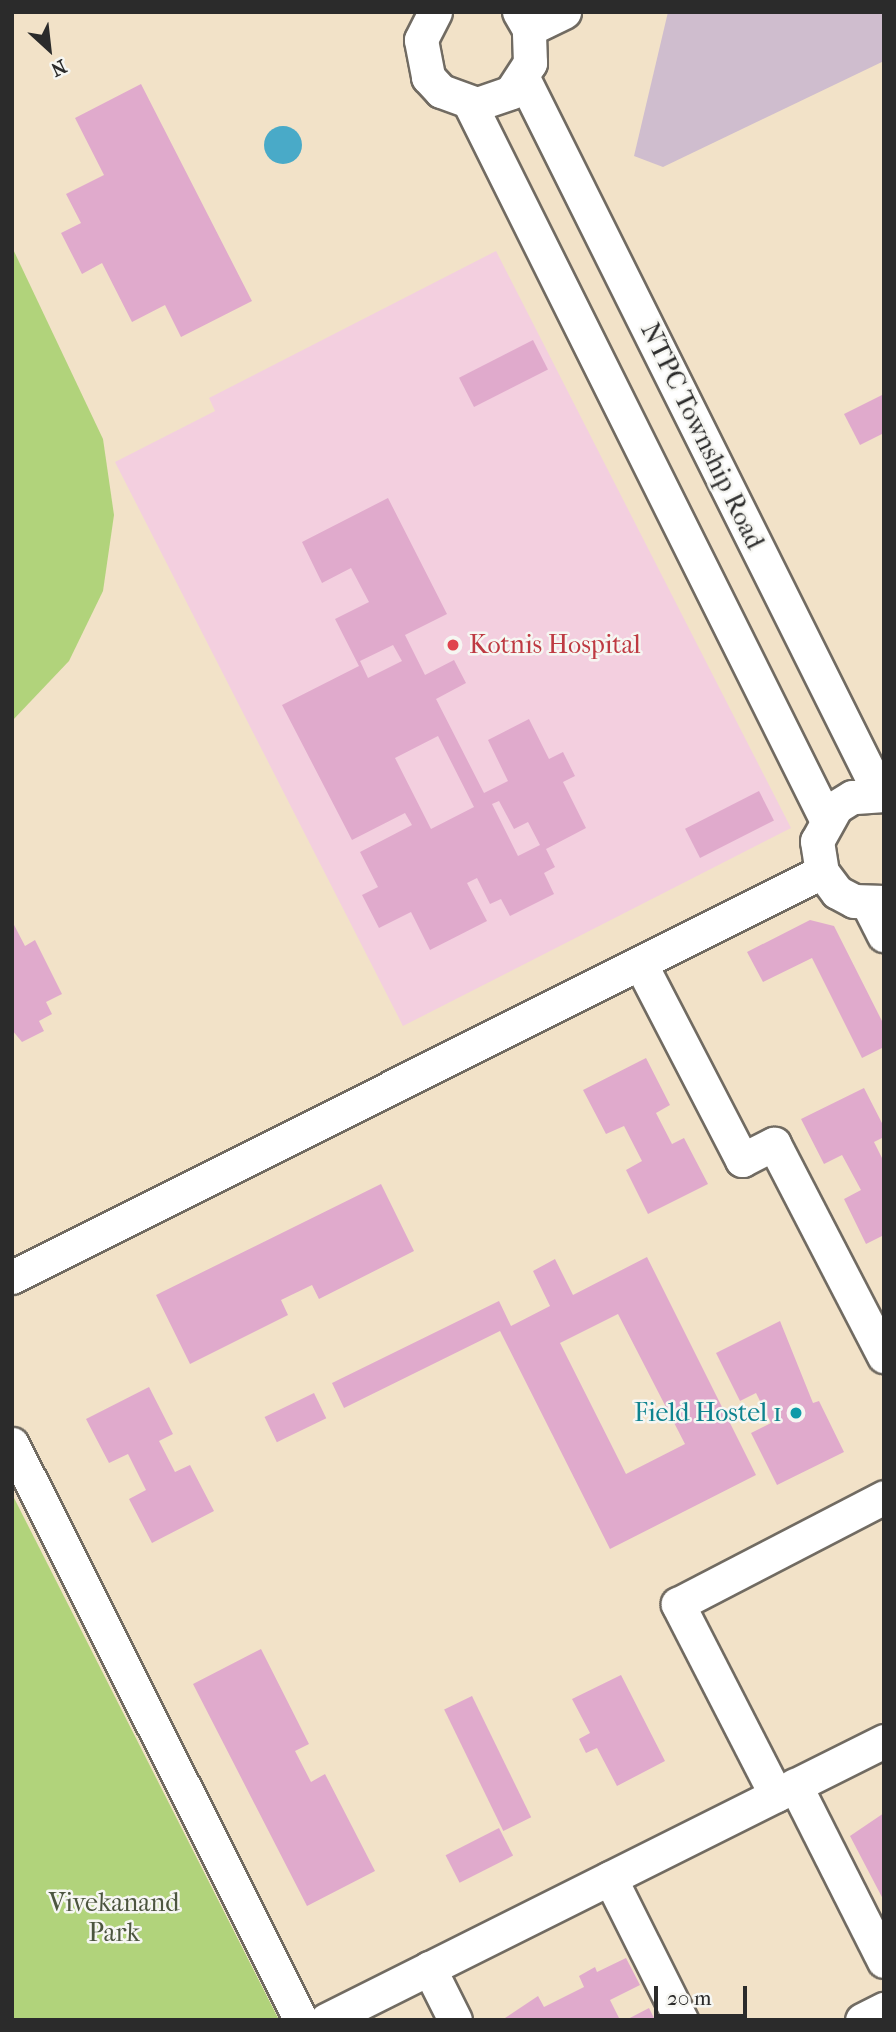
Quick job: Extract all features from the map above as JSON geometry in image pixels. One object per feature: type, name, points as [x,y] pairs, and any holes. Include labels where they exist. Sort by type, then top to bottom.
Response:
[{"type":"street","points":[[429,15],[421,40],[428,77],[441,91],[469,103],[496,100],[523,78],[533,46],[524,21],[564,12]]},
{"type":"street","name":"NTPC Township Road","points":[[523,78],[882,794],[852,797],[826,819]]},
{"type":"street","points":[[469,103],[826,819],[817,841],[822,872],[837,892],[876,903],[884,935]]},
{"type":"street","points":[[12,1277],[822,872]]},
{"type":"street","points":[[640,963],[742,1160],[774,1144],[884,1356]]},
{"type":"street","points":[[12,1444],[301,2020]]},
{"type":"street","points":[[884,1497],[678,1604],[884,1961]]},
{"type":"street","points":[[326,2020],[884,1741]]},
{"type":"street","points":[[610,1878],[681,2020]]},
{"type":"street","points":[[429,1968],[455,2020]]},
{"type":"street","points":[[862,2020],[884,2009]]},
{"type":"shaded area","points":[[668,12],[884,12],[884,61],[663,167],[634,156]]},
{"type":"shaded area","name":"Kotnis Hospital","points":[[496,251],[791,828],[403,1026],[115,462],[215,411],[209,398]]},
{"type":"green space","points":[[12,247],[103,439],[114,515],[103,591],[69,661],[12,721]]},
{"type":"green space","name":"Vivekanand Park","points":[[12,1494],[279,2020],[12,2020]]},
{"type":"water","points":[[283,126],[296,132],[302,145],[296,158],[283,164],[270,158],[264,145],[270,132]]},
{"type":"building","points":[[141,84],[252,301],[181,337],[165,305],[132,322],[102,263],[82,274],[61,233],[81,223],[66,194],[104,175],[75,118]]},
{"type":"building","points":[[533,340],[548,369],[474,407],[459,378]]},
{"type":"building","points":[[884,394],[884,433],[860,445],[844,414]]},
{"type":"building","points":[[388,498],[447,614],[405,635],[425,675],[454,660],[466,683],[436,699],[484,793],[508,781],[488,740],[529,719],[549,759],[563,752],[575,776],[563,782],[586,828],[546,849],[555,867],[544,873],[554,894],[510,916],[501,899],[490,904],[477,878],[467,883],[487,921],[430,950],[411,912],[379,928],[362,895],[378,887],[360,852],[412,825],[405,813],[352,840],[282,705],[359,666],[335,619],[369,602],[351,568],[322,583],[302,542]],"holes":[[[393,645],[402,661],[368,678],[360,661]],[[438,736],[474,807],[431,829],[395,758]],[[499,801],[514,829],[528,822],[540,845],[518,856],[492,804]]]},
{"type":"building","points":[[759,791],[774,820],[700,858],[685,829]]},
{"type":"building","points":[[810,920],[834,926],[884,1025],[884,1047],[862,1058],[812,958],[763,982],[747,952]]},
{"type":"building","points":[[12,921],[25,946],[35,940],[62,994],[46,1002],[52,1014],[39,1021],[44,1031],[22,1042],[12,1030]]},
{"type":"building","points":[[646,1058],[670,1105],[656,1113],[672,1144],[684,1138],[708,1184],[648,1214],[626,1170],[642,1161],[624,1126],[606,1134],[583,1090]]},
{"type":"building","points":[[864,1088],[884,1127],[884,1137],[874,1142],[884,1162],[884,1235],[866,1244],[844,1199],[861,1190],[842,1155],[824,1164],[801,1119]]},
{"type":"building","points":[[381,1184],[414,1251],[319,1299],[312,1285],[281,1300],[288,1315],[190,1364],[156,1295]]},
{"type":"building","points":[[647,1257],[756,1475],[610,1549],[500,1331],[344,1408],[332,1383],[499,1301],[511,1326],[550,1306],[533,1271],[555,1259],[573,1295]],"holes":[[[618,1314],[685,1444],[626,1474],[560,1343]]]},
{"type":"building","name":"Field Hostel 1","points":[[780,1321],[813,1403],[819,1401],[844,1452],[777,1485],[751,1433],[771,1423],[756,1393],[740,1401],[716,1353]]},
{"type":"building","points":[[149,1387],[173,1434],[159,1441],[175,1472],[190,1465],[214,1511],[152,1543],[129,1499],[146,1490],[128,1454],[109,1463],[86,1419]]},
{"type":"building","points":[[314,1393],[326,1418],[277,1442],[265,1417]]},
{"type":"building","points":[[261,1649],[309,1744],[295,1751],[311,1782],[325,1774],[375,1871],[307,1906],[193,1684]]},
{"type":"building","points":[[621,1675],[665,1761],[617,1786],[597,1748],[586,1753],[579,1739],[590,1733],[572,1699]]},
{"type":"building","points":[[472,1696],[531,1817],[503,1831],[444,1710]]},
{"type":"building","points":[[884,1813],[884,1901],[850,1836]]},
{"type":"building","points":[[499,1828],[513,1856],[460,1883],[446,1855]]},
{"type":"building","points":[[626,1958],[640,1985],[610,2000],[620,2020],[502,2020],[538,1996],[544,2007],[584,1987],[579,1976],[595,1967],[597,1972]]},
{"type":"building","points":[[649,2008],[655,2020],[626,2020]]},
{"type":"place","name":"Kotnis Hospital","points":[[453,645]]},
{"type":"place","name":"Field Hostel 1","points":[[796,1413]]}]
